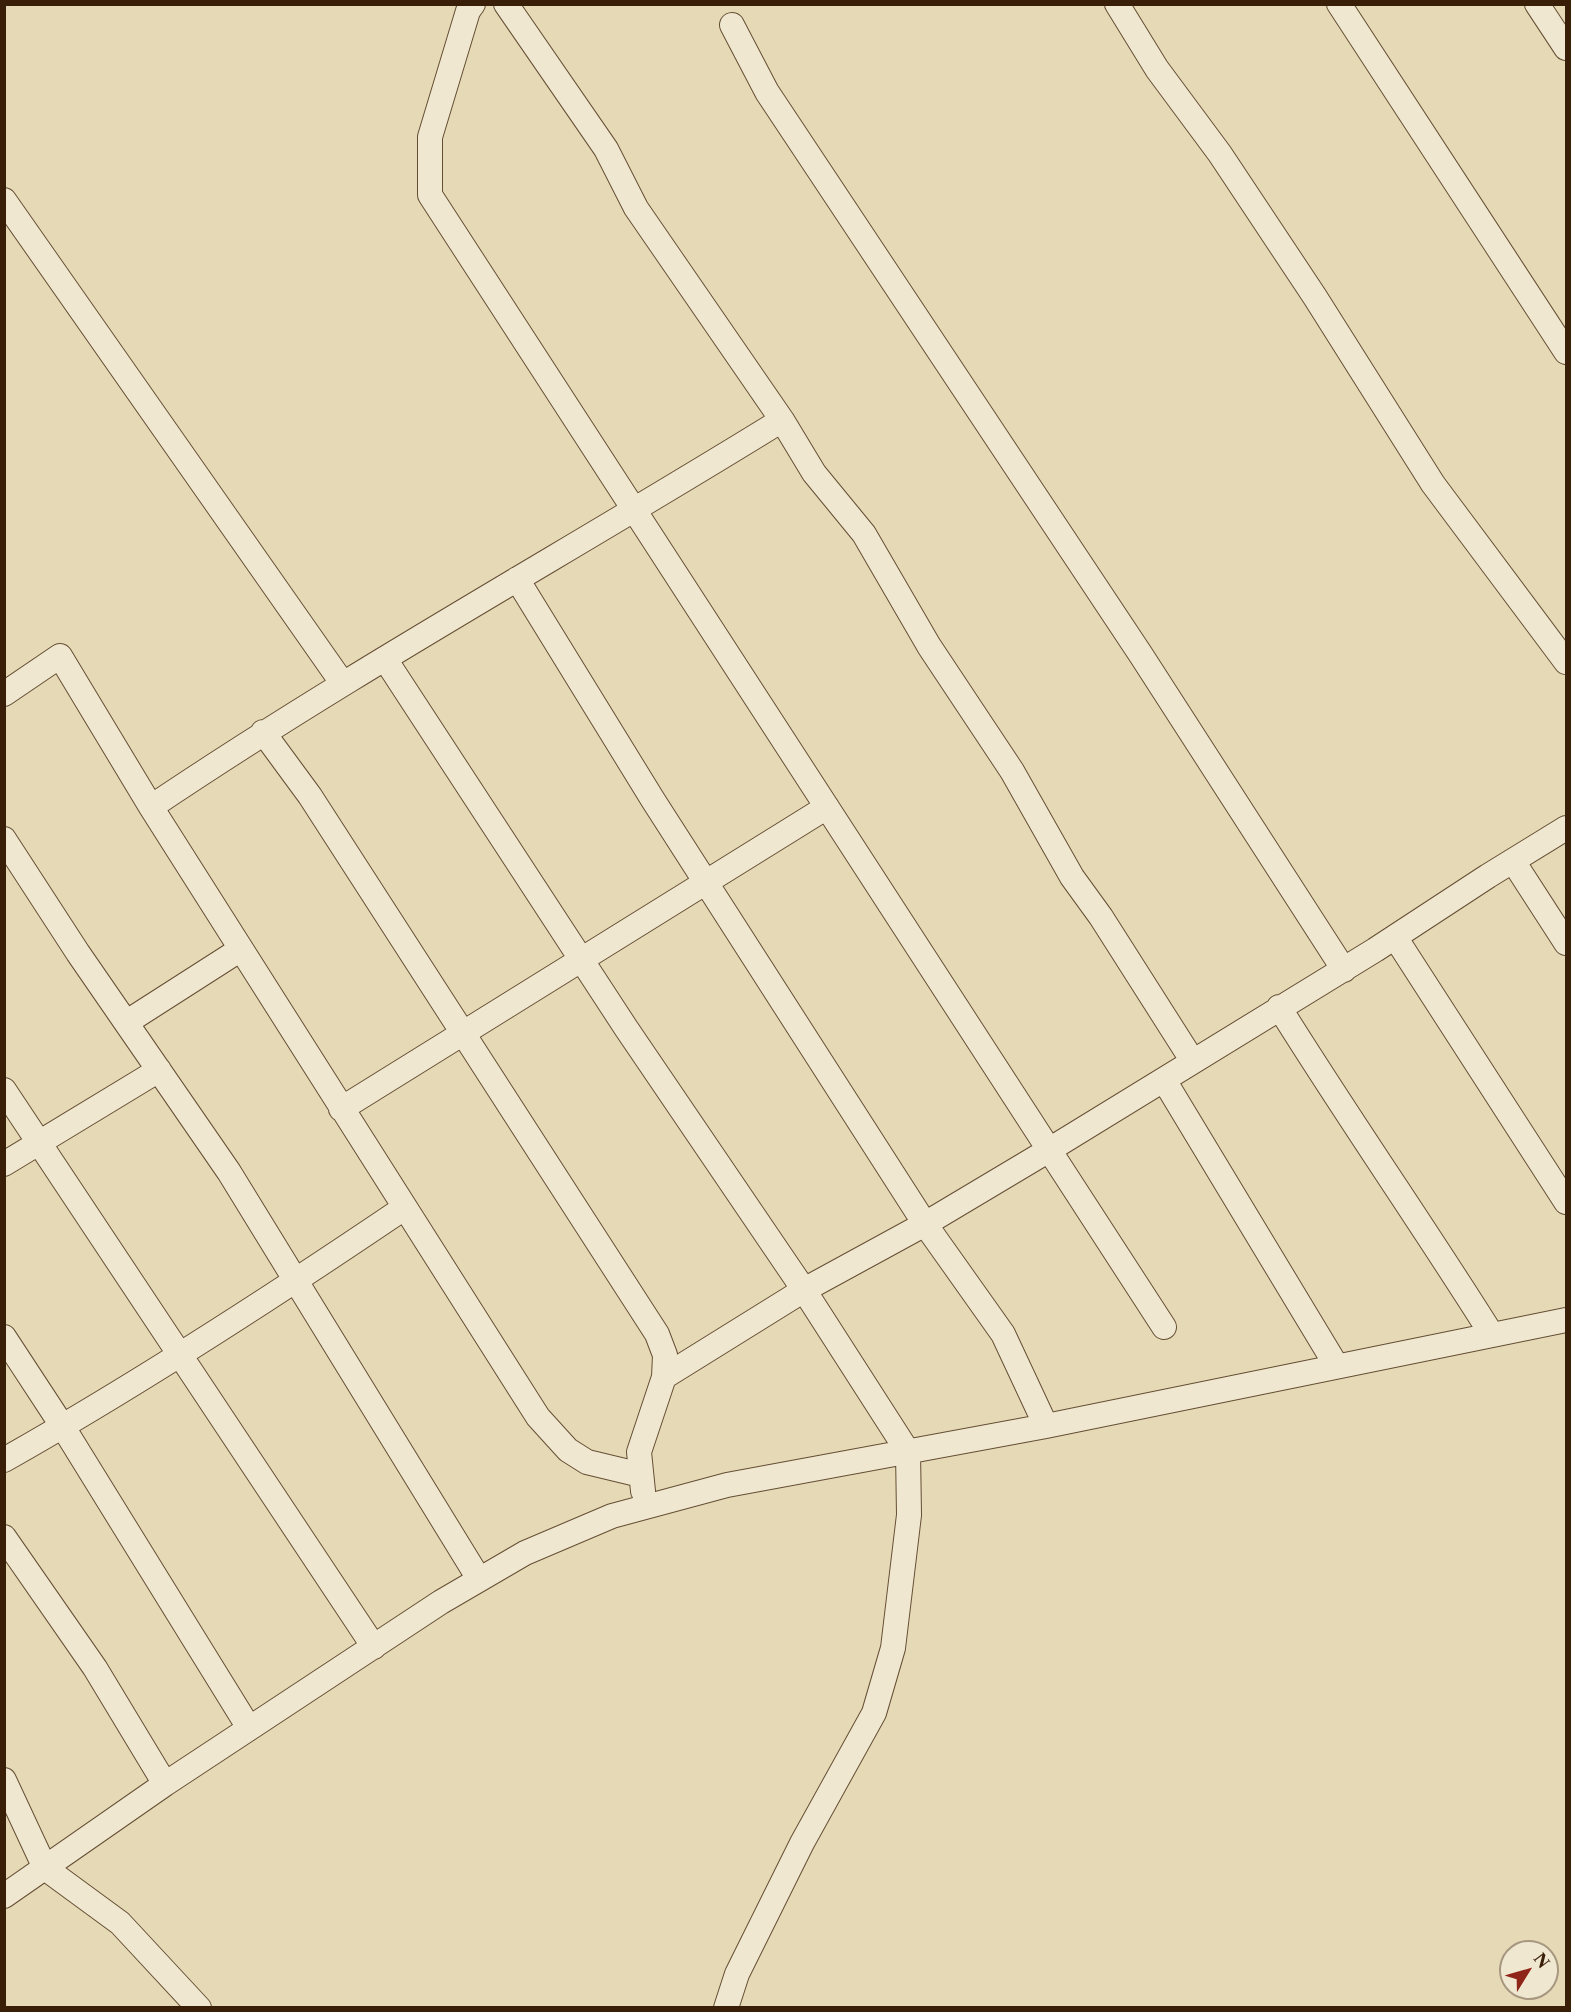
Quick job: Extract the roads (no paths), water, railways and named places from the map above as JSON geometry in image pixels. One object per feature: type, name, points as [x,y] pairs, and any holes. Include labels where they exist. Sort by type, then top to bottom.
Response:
[{"type":"street","points":[[473,4],[468,11],[430,137],[430,195],[1164,1327]]},
{"type":"street","points":[[506,4],[606,149],[636,208],[782,420],[814,473],[864,534],[929,646],[1012,771],[1066,868],[1101,917],[1192,1060]]},
{"type":"street","points":[[1117,4],[1157,69],[1220,154],[1315,297],[1433,484],[1566,662]]},
{"type":"street","points":[[1339,4],[1566,352]]},
{"type":"street","points":[[1537,4],[1566,48]]},
{"type":"street","points":[[732,25],[746,54],[780,111],[1128,635],[1344,970]]},
{"type":"street","points":[[4,200],[344,684]]},
{"type":"street","points":[[151,807],[263,732],[516,579],[635,511],[782,420]]},
{"type":"street","points":[[516,579],[925,1224],[1003,1334],[1046,1426]]},
{"type":"street","points":[[4,694],[60,656],[151,807],[538,1417],[568,1450],[587,1461],[641,1475]]},
{"type":"street","points":[[385,659],[582,961],[804,1290],[908,1452],[909,1515],[893,1648],[874,1713],[802,1843],[737,1974],[726,2007]]},
{"type":"street","points":[[263,732],[310,796],[657,1334],[665,1355],[664,1377],[639,1452],[645,1506]]},
{"type":"street","points":[[341,1109],[826,807]]},
{"type":"street","points":[[664,1377],[804,1290],[925,1224],[1049,1150],[1164,1080],[1192,1060],[1344,970],[1566,828]]},
{"type":"street","points":[[4,839],[229,1172],[479,1579]]},
{"type":"street","points":[[1513,861],[1566,943]]},
{"type":"street","points":[[1395,937],[1566,1202]]},
{"type":"street","points":[[127,1022],[241,949]]},
{"type":"street","points":[[1279,1007],[1330,1091],[1430,1236],[1492,1335]]},
{"type":"street","points":[[4,1164],[159,1070]]},
{"type":"street","points":[[1164,1080],[1336,1365]]},
{"type":"street","points":[[4,1090],[374,1647]]},
{"type":"street","points":[[4,1460],[63,1427],[295,1282],[404,1208]]},
{"type":"street","points":[[4,1896],[165,1784],[479,1579],[525,1553],[575,1531],[645,1506],[727,1485],[1046,1426],[1336,1365],[1566,1320]]},
{"type":"street","points":[[4,1337],[63,1427],[249,1728]]},
{"type":"street","points":[[4,1537],[96,1668],[165,1784]]},
{"type":"street","points":[[4,1780],[45,1868],[120,1923],[168,1978],[199,2007]]}]
